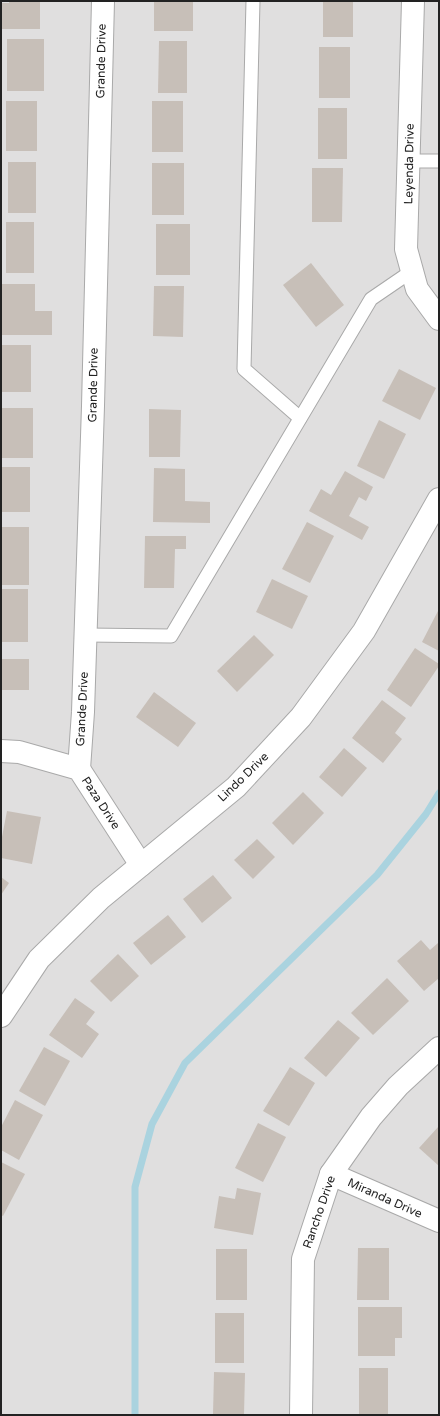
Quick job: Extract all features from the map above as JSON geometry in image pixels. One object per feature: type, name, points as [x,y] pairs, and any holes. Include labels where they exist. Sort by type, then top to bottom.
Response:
[{"type":"street","name":"Grande Drive","points":[[79,769],[86,635],[103,1]]},
{"type":"street","name":"Leyenda Drive","points":[[413,1],[406,249],[417,289],[439,319]]},
{"type":"street","name":"Lindo Drive","points":[[1,1016],[39,960],[100,898],[236,787],[301,717],[364,630],[439,499]]},
{"type":"street","name":"Paza Drive","points":[[1,751],[19,752],[79,769],[141,864]]},
{"type":"street","name":"Rancho Drive","points":[[301,1415],[303,1260],[330,1174],[371,1117],[398,1086],[439,1048]]},
{"type":"street","name":"Miranda Drive","points":[[330,1174],[439,1221]]},
{"type":"lane","points":[[253,1],[244,370],[300,418]]},
{"type":"lane","points":[[409,161],[439,161]]},
{"type":"lane","points":[[86,635],[171,636],[371,299],[412,271]]},
{"type":"shaded area","points":[[1,1],[439,1],[439,1415],[1,1415]]},
{"type":"building","points":[[9,1],[40,1],[40,29],[1,29],[1,3],[9,3]]},
{"type":"building","points":[[154,1],[193,1],[193,31],[154,31]]},
{"type":"building","points":[[323,1],[353,1],[353,37],[323,37]]},
{"type":"building","points":[[7,39],[44,39],[44,91],[7,91]]},
{"type":"building","points":[[159,41],[187,41],[187,93],[158,93]]},
{"type":"building","points":[[319,47],[350,47],[350,98],[319,98]]},
{"type":"building","points":[[6,101],[37,101],[37,151],[6,151]]},
{"type":"building","points":[[152,101],[183,101],[183,152],[152,152]]},
{"type":"building","points":[[318,108],[347,108],[347,159],[318,159]]},
{"type":"building","points":[[8,162],[36,162],[36,213],[8,213]]},
{"type":"building","points":[[152,163],[184,163],[184,215],[152,215]]},
{"type":"building","points":[[312,168],[343,168],[342,222],[312,222]]},
{"type":"building","points":[[6,222],[34,222],[34,273],[6,273]]},
{"type":"building","points":[[156,224],[190,224],[190,275],[156,275]]},
{"type":"building","points":[[311,263],[344,305],[316,327],[283,285]]},
{"type":"building","points":[[2,284],[35,284],[35,311],[52,311],[52,335],[2,335]]},
{"type":"building","points":[[154,286],[184,286],[183,337],[153,336]]},
{"type":"building","points":[[1,345],[31,345],[31,392],[1,392]]},
{"type":"building","points":[[399,369],[436,388],[420,420],[382,401]]},
{"type":"building","points":[[2,408],[33,408],[33,458],[2,458]]},
{"type":"building","points":[[149,409],[181,410],[180,457],[149,457]]},
{"type":"building","points":[[379,420],[406,434],[384,479],[357,466]]},
{"type":"building","points":[[1,467],[30,467],[30,512],[1,512]]},
{"type":"building","points":[[154,468],[185,469],[185,501],[210,502],[210,523],[153,522]]},
{"type":"building","points":[[345,471],[373,487],[366,501],[359,497],[349,516],[369,527],[362,540],[309,511],[321,489],[331,495]]},
{"type":"building","points":[[307,522],[334,536],[310,583],[282,569]]},
{"type":"building","points":[[1,527],[29,527],[29,585],[1,585]]},
{"type":"building","points":[[145,536],[186,536],[186,549],[175,549],[174,588],[144,588]]},
{"type":"building","points":[[272,579],[308,596],[292,629],[256,612]]},
{"type":"building","points":[[1,589],[28,589],[28,642],[1,642]]},
{"type":"building","points":[[439,609],[439,651],[422,642]]},
{"type":"building","points":[[254,635],[274,655],[237,692],[217,671]]},
{"type":"building","points":[[415,648],[439,664],[439,666],[411,707],[387,690]]},
{"type":"building","points":[[1,659],[29,659],[29,690],[1,690]]},
{"type":"building","points":[[154,692],[196,723],[178,747],[136,717]]},
{"type":"building","points":[[382,700],[406,718],[395,733],[402,739],[383,763],[352,738]]},
{"type":"building","points":[[344,748],[367,768],[342,797],[319,777]]},
{"type":"building","points":[[303,792],[324,813],[293,845],[272,823]]},
{"type":"building","points":[[7,811],[41,817],[32,864],[1,858],[1,842]]},
{"type":"building","points":[[257,839],[275,857],[253,879],[234,860]]},
{"type":"building","points":[[213,875],[232,898],[202,923],[183,899]]},
{"type":"building","points":[[1,877],[9,883],[1,895]]},
{"type":"building","points":[[168,915],[186,937],[151,965],[133,943]]},
{"type":"building","points":[[421,940],[430,950],[438,943],[439,944],[439,978],[424,991],[397,961]]},
{"type":"building","points":[[118,954],[139,976],[111,1002],[90,981]]},
{"type":"building","points":[[387,978],[409,1001],[373,1035],[351,1013]]},
{"type":"building","points":[[75,998],[95,1012],[86,1024],[99,1034],[82,1058],[49,1035]]},
{"type":"building","points":[[338,1020],[360,1038],[326,1077],[304,1058]]},
{"type":"building","points":[[44,1047],[70,1061],[45,1106],[19,1091]]},
{"type":"building","points":[[290,1067],[315,1083],[289,1126],[263,1111]]},
{"type":"building","points":[[15,1100],[43,1115],[19,1160],[1,1150],[1,1127]]},
{"type":"building","points":[[258,1123],[286,1137],[263,1182],[235,1168]]},
{"type":"building","points":[[439,1126],[439,1166],[419,1148]]},
{"type":"building","points":[[1,1162],[25,1174],[3,1216],[1,1215]]},
{"type":"building","points":[[237,1188],[261,1193],[253,1235],[214,1228],[219,1196],[235,1199]]},
{"type":"building","points":[[358,1248],[389,1248],[389,1300],[357,1300]]},
{"type":"building","points":[[216,1249],[247,1249],[247,1300],[216,1300]]},
{"type":"building","points":[[358,1307],[402,1307],[402,1338],[395,1338],[395,1356],[358,1356]]},
{"type":"building","points":[[215,1313],[244,1313],[244,1363],[215,1363]]},
{"type":"building","points":[[359,1368],[388,1368],[388,1415],[359,1415]]},
{"type":"building","points":[[214,1372],[245,1373],[244,1415],[213,1415]]},
{"type":"waterway","points":[[135,1415],[135,1187],[152,1124],[185,1063],[377,875],[426,814],[439,793]]}]
